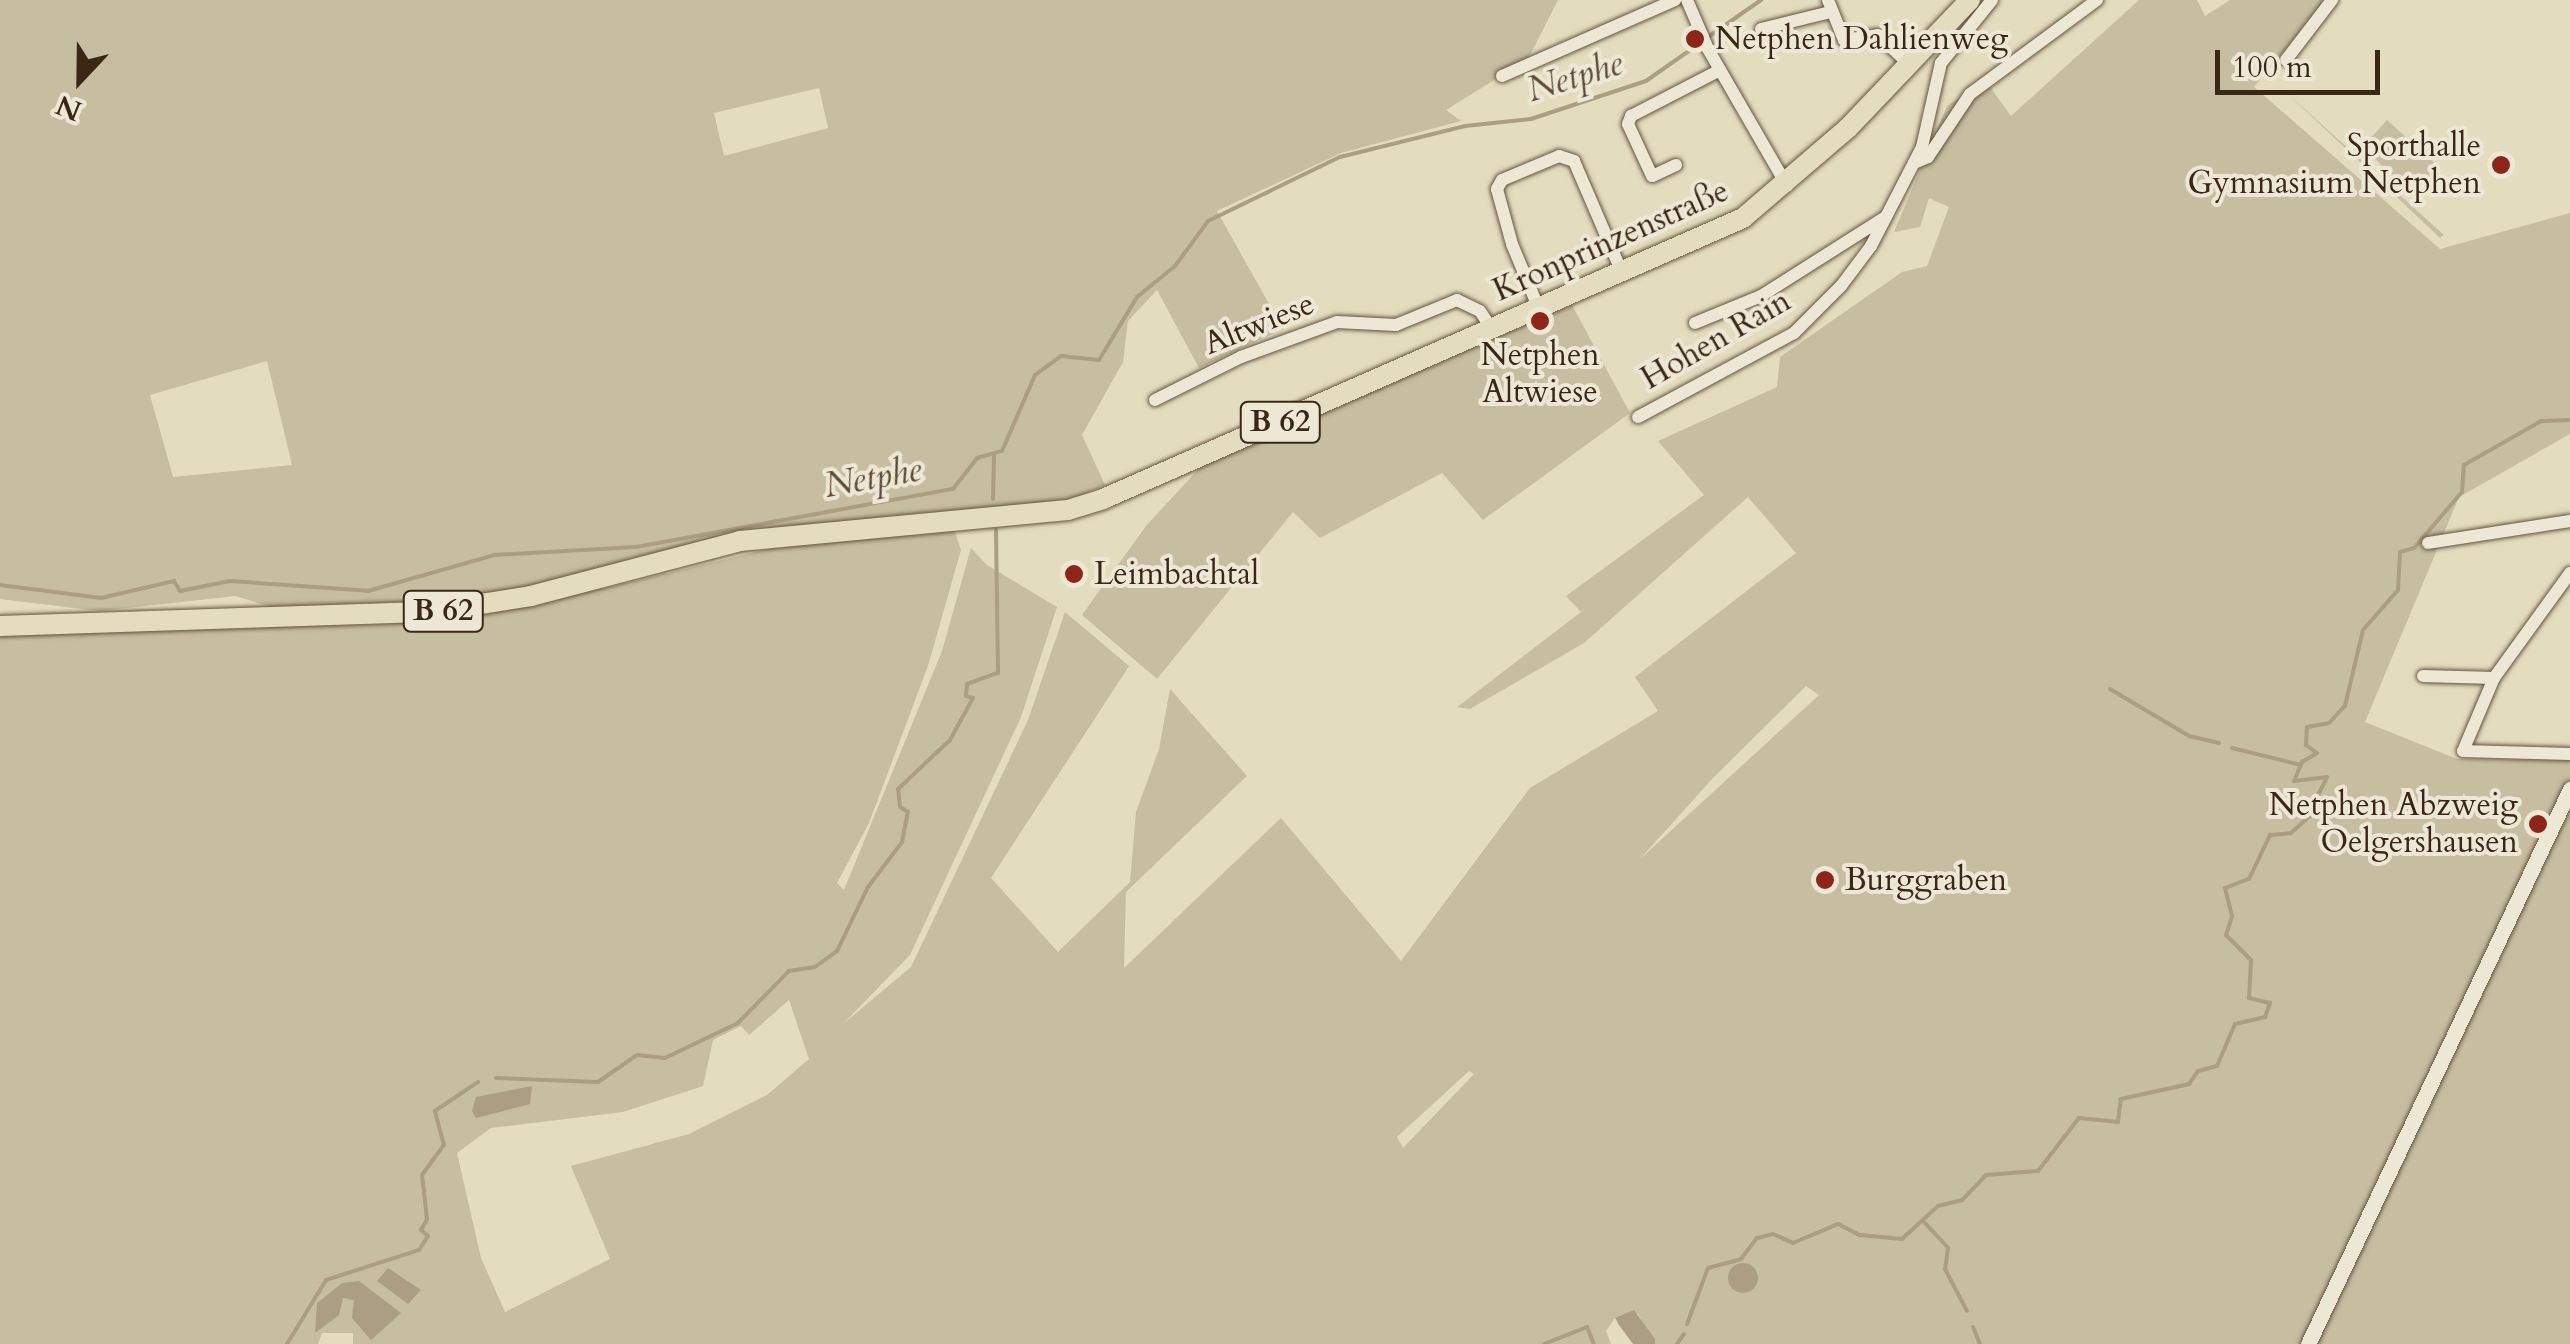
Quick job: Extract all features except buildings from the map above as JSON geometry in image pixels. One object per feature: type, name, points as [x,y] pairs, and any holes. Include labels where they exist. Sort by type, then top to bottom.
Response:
[{"type":"main road","name":"Kronprinzenstraße","points":[[1491,328],[1743,218],[1787,186],[1970,0]]},
{"type":"main road","name":"B 62","points":[[0,626],[430,612],[550,591],[740,541],[1068,510],[1134,486],[1491,328]]},
{"type":"street","points":[[1502,76],[1675,0]]},
{"type":"street","points":[[1688,0],[1708,49],[1787,186]]},
{"type":"street","name":"Hohen Rain","points":[[1638,417],[1801,328],[1863,258],[1914,163],[1941,63],[1992,0]]},
{"type":"street","points":[[1914,163],[1928,157],[1970,94],[2097,0]]},
{"type":"street","points":[[2286,60],[2332,0]]},
{"type":"street","points":[[1761,28],[1830,6],[1844,40],[1878,35],[1909,64]]},
{"type":"street","points":[[1676,165],[1652,176],[1628,124],[1630,116],[1720,70]]},
{"type":"street","points":[[1538,309],[1496,189],[1502,180],[1559,156],[1574,161],[1621,270]]},
{"type":"street","points":[[1695,324],[1761,296],[1886,216]]},
{"type":"street","name":"Altwiese","points":[[1155,400],[1241,357],[1337,322],[1396,325],[1458,300],[1480,310],[1491,328]]},
{"type":"street","points":[[2428,543],[2570,521]]},
{"type":"street","points":[[2570,573],[2494,678],[2463,751],[2570,754]]},
{"type":"street","points":[[2423,676],[2494,678]]},
{"type":"street","points":[[2308,1344],[2570,789]]},
{"type":"shaded area","points":[[0,0],[1558,0],[1528,59],[1446,110],[1461,121],[1341,153],[1217,211],[1283,329],[1199,368],[1157,290],[1128,321],[1123,362],[1082,435],[1105,485],[1072,499],[847,523],[545,585],[372,610],[286,612],[236,596],[99,611],[0,599]],"holes":[[[819,88],[828,128],[724,156],[714,113]],[[267,361],[292,465],[173,477],[150,395]]]},
{"type":"shaded area","points":[[2139,0],[2197,0],[2205,16],[2230,0],[2328,0],[2254,87],[2440,249],[2570,213],[2570,434],[2459,497],[2365,722],[2457,759],[2570,760],[2570,1344],[1655,1344],[1638,1314],[1615,1318],[1606,1331],[1611,1344],[353,1344],[353,1333],[322,1333],[318,1344],[0,1344],[0,630],[390,624],[610,587],[806,540],[954,529],[961,550],[928,666],[869,823],[837,883],[844,890],[942,651],[971,548],[987,565],[1057,607],[1021,717],[910,955],[843,1024],[911,967],[1028,720],[1065,612],[1129,666],[991,878],[1058,952],[1130,882],[1136,812],[1159,749],[1170,689],[1247,776],[1126,892],[1124,968],[1281,818],[1401,961],[1530,788],[1658,711],[1635,677],[1796,553],[1748,497],[1584,643],[1470,709],[1457,707],[1581,612],[1566,596],[1704,495],[1658,441],[1777,387],[1780,357],[1902,272],[1927,266],[1949,207],[1929,198],[1920,227],[1894,232],[1947,106],[1985,80],[2011,116]],"holes":[[[1806,686],[1819,695],[1639,860],[1713,778]],[[789,1000],[809,1059],[767,1095],[689,1134],[571,1166],[610,1259],[505,1312],[481,1258],[457,1153],[491,1128],[623,1112],[703,1086],[713,1040],[741,1026],[749,1035]],[[1469,1071],[1474,1074],[1403,1148],[1397,1137]]]},
{"type":"shaded area","points":[[2288,94],[2444,235],[2440,238]]},
{"type":"shaded area","points":[[2387,120],[2441,168],[2416,196],[2362,147]]},
{"type":"shaded area","points":[[1572,305],[1630,413],[1483,520],[1442,473],[1320,538],[1293,512],[1157,679],[1082,615],[1146,526],[1203,464]]},
{"type":"shaded area","points":[[532,1086],[530,1104],[476,1118],[472,1111],[476,1097]]},
{"type":"shaded area","points":[[1743,1263],[1754,1267],[1758,1278],[1754,1289],[1743,1293],[1732,1289],[1728,1278],[1732,1267]]},
{"type":"shaded area","points":[[388,1268],[421,1290],[408,1304],[377,1281]]},
{"type":"shaded area","points":[[359,1281],[401,1313],[371,1340],[352,1318],[354,1300],[343,1298],[339,1315],[315,1333],[317,1303],[342,1283]]},
{"type":"shaded area","points":[[1634,1310],[1655,1344],[1633,1344],[1619,1325],[1615,1318]]},
{"type":"waterway","name":"Netphe","points":[[1708,37],[1761,0]]},
{"type":"waterway","name":"Netphe","points":[[0,585],[101,598],[174,581],[180,591],[230,581],[368,591],[494,555],[636,547],[953,489],[977,458],[1002,451],[1035,375],[1061,356],[1099,360],[1137,297],[1175,266],[1208,221],[1340,157],[1465,126],[1531,119],[1646,81],[1700,43]]},
{"type":"waterway","points":[[1687,1324],[1708,1268],[1741,1259],[1757,1238],[1773,1234],[1793,1243],[1838,1224],[1860,1235],[1902,1239],[1938,1206],[1962,1200],[1986,1175],[2038,1171],[2079,1118],[2118,1122],[2121,1099],[2189,1084],[2198,1071],[2217,1066],[2235,1024],[2265,1017],[2270,1003],[2249,998],[2251,960],[2226,935],[2232,916],[2225,888],[2249,879],[2270,835],[2291,833],[2322,805],[2318,795],[2327,777],[2294,781],[2302,762],[2317,753],[2306,745],[2307,727],[2329,723],[2345,706],[2363,630],[2398,590],[2400,552],[2414,548],[2462,492],[2464,465],[2541,421],[2570,420]]},
{"type":"waterway","points":[[993,499],[994,454]]},
{"type":"waterway","points":[[496,1078],[598,1082],[637,1055],[665,1058],[738,1023],[789,971],[815,967],[837,951],[868,887],[902,842],[908,812],[900,807],[898,789],[950,740],[973,698],[966,696],[967,684],[998,673],[996,530]]},
{"type":"waterway","points":[[2110,689],[2189,736],[2219,743]]},
{"type":"waterway","points":[[2232,748],[2301,765]]},
{"type":"waterway","points":[[287,1344],[326,1280],[419,1250],[428,1236],[421,1230],[427,1219],[422,1175],[444,1145],[435,1111],[478,1082]]},
{"type":"waterway","points":[[1925,1223],[1948,1248],[1945,1269],[1967,1311]]},
{"type":"waterway","points":[[1544,1344],[1587,1327],[1594,1344]]},
{"type":"waterway","points":[[1973,1327],[1980,1344]]},
{"type":"waterway","points":[[1677,1344],[1684,1334]]},
{"type":"place","name":"Netphen Dahlienweg","points":[[1695,39]]},
{"type":"place","name":"Sporthalle Gymnasium Netphen","points":[[2501,165]]},
{"type":"place","name":"Netphen Altwiese","points":[[1540,321]]},
{"type":"place","name":"Leimbachtal","points":[[1074,574]]},
{"type":"place","name":"Netphen Abzweig Oelgershausen","points":[[2538,824]]},
{"type":"place","name":"Burggraben","points":[[1825,880]]}]
